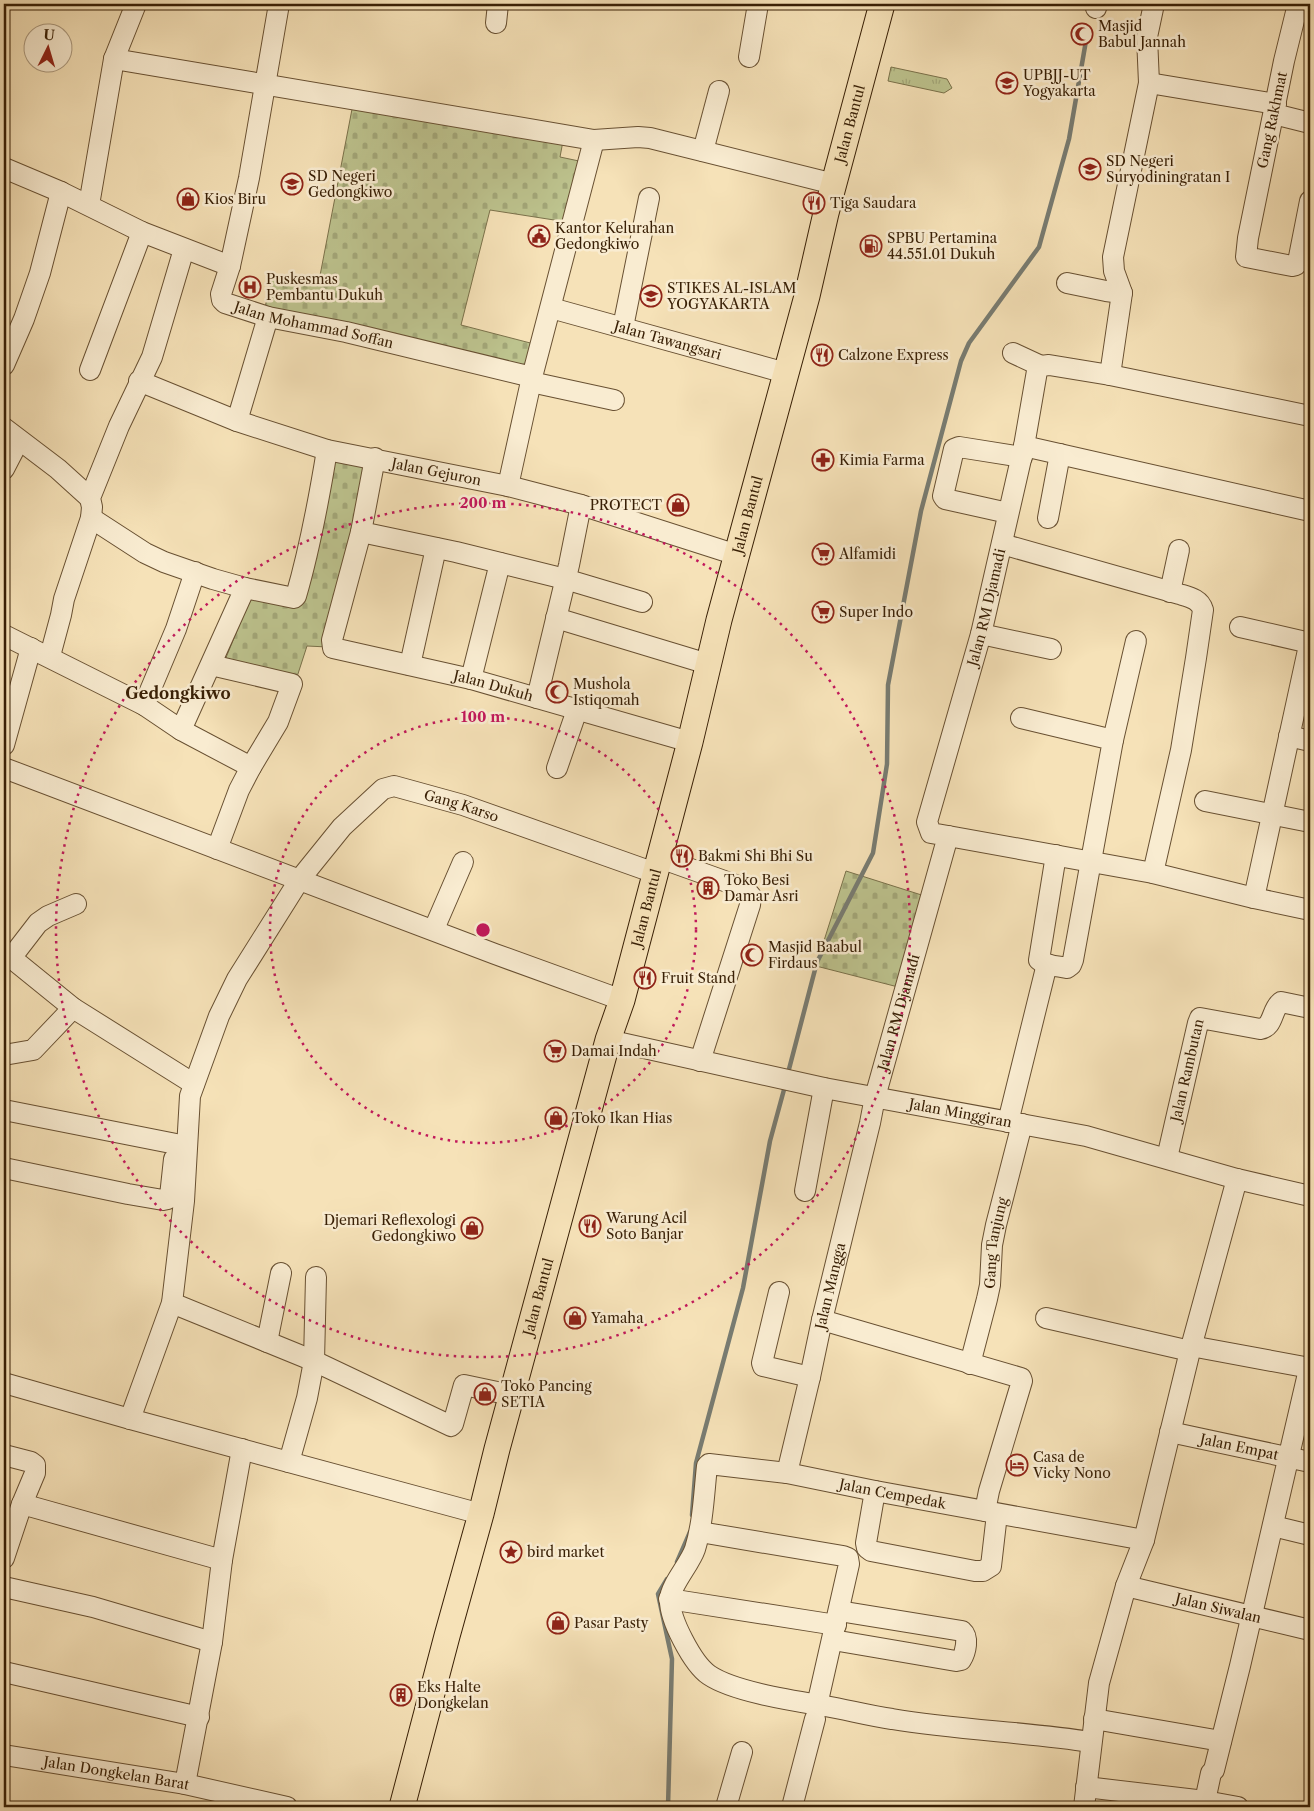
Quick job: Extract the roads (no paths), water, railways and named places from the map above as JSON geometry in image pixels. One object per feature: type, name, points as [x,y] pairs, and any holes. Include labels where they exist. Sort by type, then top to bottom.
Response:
[{"type":"main road","name":"Jalan Bantul","points":[[402,1807],[511,1395],[658,865],[708,664],[807,296],[834,184],[882,4]]},
{"type":"street","points":[[89,205],[114,59],[131,4]]},
{"type":"street","points":[[4,168],[61,192],[142,232],[230,266],[249,178],[279,4]]},
{"type":"street","points":[[749,57],[758,4]]},
{"type":"street","points":[[1110,375],[1122,293],[1114,271],[1113,257],[1149,83],[1147,36],[1154,4]]},
{"type":"street","name":"Gang Rakhmat","points":[[1298,4],[1245,255],[1248,258],[1292,266],[1296,265],[1310,201]]},
{"type":"street","points":[[114,59],[594,140],[644,137],[834,184]]},
{"type":"street","points":[[1149,83],[1275,109],[1310,123]]},
{"type":"street","points":[[703,151],[720,91]]},
{"type":"street","points":[[508,486],[532,379],[594,140]]},
{"type":"street","points":[[4,365],[24,319],[40,273],[61,192]]},
{"type":"street","points":[[623,327],[649,198]]},
{"type":"street","points":[[90,370],[142,232]]},
{"type":"street","points":[[50,656],[64,599],[91,518],[92,507],[90,498],[139,381],[152,357],[184,249]]},
{"type":"street","name":"Jalan Mohammad Soffan","points":[[230,266],[221,294],[225,304],[268,317],[346,332],[614,400]]},
{"type":"street","points":[[1067,283],[1096,290],[1122,293]]},
{"type":"street","name":"Jalan Tawangsari","points":[[551,308],[786,373]]},
{"type":"street","points":[[237,421],[268,317]]},
{"type":"street","points":[[1013,354],[1041,366],[1049,365],[1110,375],[1310,416]]},
{"type":"street","name":"Jalan RM Djamadi","points":[[875,1097],[948,836],[931,833],[927,822],[981,634],[1023,452],[1036,374],[1041,366]]},
{"type":"street","name":"Jalan Gejuron","points":[[139,381],[237,421],[327,450],[375,458],[508,486],[581,505],[737,555]]},
{"type":"street","points":[[4,470],[12,434],[58,469],[90,498]]},
{"type":"street","points":[[1008,513],[945,499],[943,496],[954,449],[959,447],[1060,454],[1310,511]]},
{"type":"street","points":[[91,518],[145,553],[164,562],[245,588],[292,598],[296,596],[305,567],[327,450]]},
{"type":"street","points":[[1048,518],[1060,454]]},
{"type":"street","points":[[375,458],[361,532],[565,579],[642,602]]},
{"type":"street","points":[[537,698],[581,505]]},
{"type":"street","name":"Jalan Dukuh","points":[[361,532],[332,640],[334,649],[471,679],[690,742]]},
{"type":"street","points":[[1002,544],[1197,600],[1202,605],[1196,658],[1181,750],[1153,873]]},
{"type":"street","points":[[410,666],[436,548]]},
{"type":"street","points":[[1170,592],[1179,550]]},
{"type":"street","points":[[471,679],[500,563]]},
{"type":"street","points":[[144,705],[176,629],[195,572]]},
{"type":"street","points":[[181,730],[245,588]]},
{"type":"street","points":[[556,618],[708,664]]},
{"type":"street","points":[[1240,627],[1310,642],[1254,898]]},
{"type":"street","points":[[981,634],[1051,649]]},
{"type":"street","points":[[4,635],[50,656],[144,705],[181,730],[251,767]]},
{"type":"street","points":[[1056,855],[1039,957],[1041,962],[1067,968],[1071,965],[1113,740],[1136,641]]},
{"type":"street","points":[[4,745],[31,648]]},
{"type":"street","points":[[211,665],[292,684],[278,722],[239,790],[217,849]]},
{"type":"street","points":[[557,768],[577,710]]},
{"type":"street","points":[[1021,718],[1113,740]]},
{"type":"street","points":[[1289,736],[1310,741]]},
{"type":"street","points":[[4,768],[434,929],[495,954],[622,1000]]},
{"type":"street","name":"Gang Karso","points":[[188,1107],[194,1084],[227,998],[300,879],[342,827],[383,789],[394,786],[463,805],[658,865],[744,888],[751,896],[750,905],[700,1061]]},
{"type":"street","points":[[1206,801],[1310,822]]},
{"type":"street","points":[[948,836],[1153,873],[1310,910]]},
{"type":"street","points":[[434,929],[463,862]]},
{"type":"street","points":[[76,904],[48,916],[8,955],[73,1008],[194,1084]]},
{"type":"street","name":"Gang Tanjung","points":[[970,1364],[989,1292],[992,1245],[1047,964]]},
{"type":"street","name":"Jalan Rambutan","points":[[1167,1158],[1200,1018],[1260,1029],[1270,1024],[1275,1009],[1281,1002],[1310,1008]]},
{"type":"street","points":[[4,1055],[34,1050],[73,1008]]},
{"type":"street","name":"Jalan Minggiran","points":[[608,1040],[824,1088],[1086,1136],[1237,1179],[1310,1196]]},
{"type":"street","points":[[805,1191],[824,1088]]},
{"type":"street","name":"Jalan Mangga","points":[[788,1473],[875,1097]]},
{"type":"street","points":[[4,1168],[163,1200],[169,1197],[181,1112],[184,1108],[188,1107],[184,1200],[172,1303],[130,1419]]},
{"type":"street","points":[[4,1110],[176,1144]]},
{"type":"street","points":[[1084,1807],[1100,1683],[1126,1586],[1144,1540],[1191,1349],[1237,1179]]},
{"type":"street","points":[[267,1342],[281,1273]]},
{"type":"street","points":[[289,1462],[307,1398],[314,1361],[316,1277]]},
{"type":"street","points":[[779,1292],[762,1363],[763,1366],[810,1377]]},
{"type":"street","points":[[172,1303],[314,1361],[450,1426],[453,1424],[464,1385],[511,1395]]},
{"type":"street","points":[[1046,1318],[1191,1349],[1310,1367],[1221,1742],[1214,1770],[1211,1773],[1205,1801]]},
{"type":"street","points":[[822,1320],[970,1364],[1018,1376],[1022,1381],[989,1491],[991,1566],[983,1571],[975,1572],[871,1551],[867,1548],[866,1543],[875,1491]]},
{"type":"street","points":[[4,1383],[481,1514]]},
{"type":"street","name":"Jalan Empat","points":[[1170,1432],[1310,1462]]},
{"type":"street","points":[[185,1784],[212,1642],[222,1560],[242,1449]]},
{"type":"street","points":[[4,1455],[32,1462],[35,1465],[35,1473],[22,1504],[4,1558]]},
{"type":"street","name":"Jalan Cempedak","points":[[700,1532],[708,1464],[710,1464],[788,1473],[991,1513],[1144,1540]]},
{"type":"street","points":[[22,1504],[222,1560]]},
{"type":"street","points":[[1273,1526],[1310,1535]]},
{"type":"street","points":[[792,1807],[816,1712],[836,1625],[849,1564],[848,1558],[700,1532],[692,1556],[672,1589],[670,1599],[679,1631],[696,1660],[708,1674],[720,1681],[816,1712],[1092,1742]]},
{"type":"street","name":"Jalan Siwalan","points":[[1126,1586],[1310,1630]]},
{"type":"street","points":[[4,1587],[93,1607],[212,1642]]},
{"type":"street","points":[[670,1599],[836,1625],[962,1631],[966,1633],[964,1656],[961,1660],[956,1661],[836,1625]]},
{"type":"street","points":[[4,1672],[199,1717]]},
{"type":"street","points":[[1094,1719],[1221,1742]]},
{"type":"street","points":[[726,1807],[742,1752]]},
{"type":"street","name":"Jalan Dongkelan Barat","points":[[4,1755],[185,1784],[287,1807]]},
{"type":"street","points":[[1086,1787],[1205,1801],[1238,1807]]},
{"type":"waterway","points":[[788,1073],[817,962],[873,853],[887,764],[888,685],[921,511],[961,361],[969,343],[1039,247],[1069,139],[1088,29]]},
{"type":"waterway","points":[[692,1515],[696,1463],[743,1288],[770,1141],[785,1086]]},
{"type":"waterway","points":[[677,1562],[690,1532]]},
{"type":"waterway","points":[[667,1579],[658,1594],[672,1659],[668,1807]]},
{"type":"place","name":"Masjid Babul Jannah","points":[[1082,34]]},
{"type":"place","name":"UPBJJ-UT Yogyakarta","points":[[1007,83]]},
{"type":"place","name":"SD Negeri Suryodiningratan I","points":[[1090,169]]},
{"type":"place","name":"SD Negeri Gedongkiwo","points":[[292,184]]},
{"type":"place","name":"Kios Biru","points":[[188,199]]},
{"type":"place","name":"Tiga Saudara","points":[[814,203]]},
{"type":"place","name":"Kantor Kelurahan Gedongkiwo","points":[[539,236]]},
{"type":"place","name":"SPBU Pertamina 44.551.01 Dukuh","points":[[871,246]]},
{"type":"place","name":"Puskesmas Pembantu Dukuh","points":[[250,287]]},
{"type":"place","name":"STIKES AL-ISLAM YOGYAKARTA","points":[[651,296]]},
{"type":"place","name":"Calzone Express","points":[[822,355]]},
{"type":"place","name":"Kimia Farma","points":[[823,460]]},
{"type":"place","name":"PROTECT","points":[[678,505]]},
{"type":"place","name":"Alfamidi","points":[[823,554]]},
{"type":"place","name":"Super Indo","points":[[823,612]]},
{"type":"place","name":"Mushola Istiqomah","points":[[557,692]]},
{"type":"place","name":"Bakmi Shi Bhi Su","points":[[682,856]]},
{"type":"place","name":"Toko Besi Damar Asri","points":[[708,888]]},
{"type":"place","name":"Masjid Baabul Firdaus","points":[[752,955]]},
{"type":"place","name":"Fruit Stand","points":[[645,978]]},
{"type":"place","name":"Damai Indah","points":[[555,1051]]},
{"type":"place","name":"Toko Ikan Hias","points":[[556,1118]]},
{"type":"place","name":"Warung Acil Soto Banjar","points":[[590,1226]]},
{"type":"place","name":"Djemari Reflexologi Gedongkiwo","points":[[472,1228]]},
{"type":"place","name":"Yamaha","points":[[575,1318]]},
{"type":"place","name":"Toko Pancing SETIA","points":[[485,1394]]},
{"type":"place","name":"Casa de Vicky Nono","points":[[1017,1465]]},
{"type":"place","name":"bird market","points":[[511,1552]]},
{"type":"place","name":"Pasar Pasty","points":[[558,1623]]},
{"type":"place","name":"Eks Halte Dongkelan","points":[[401,1695]]},
{"type":"district","name":"Gedongkiwo","points":[[178,693]]}]
